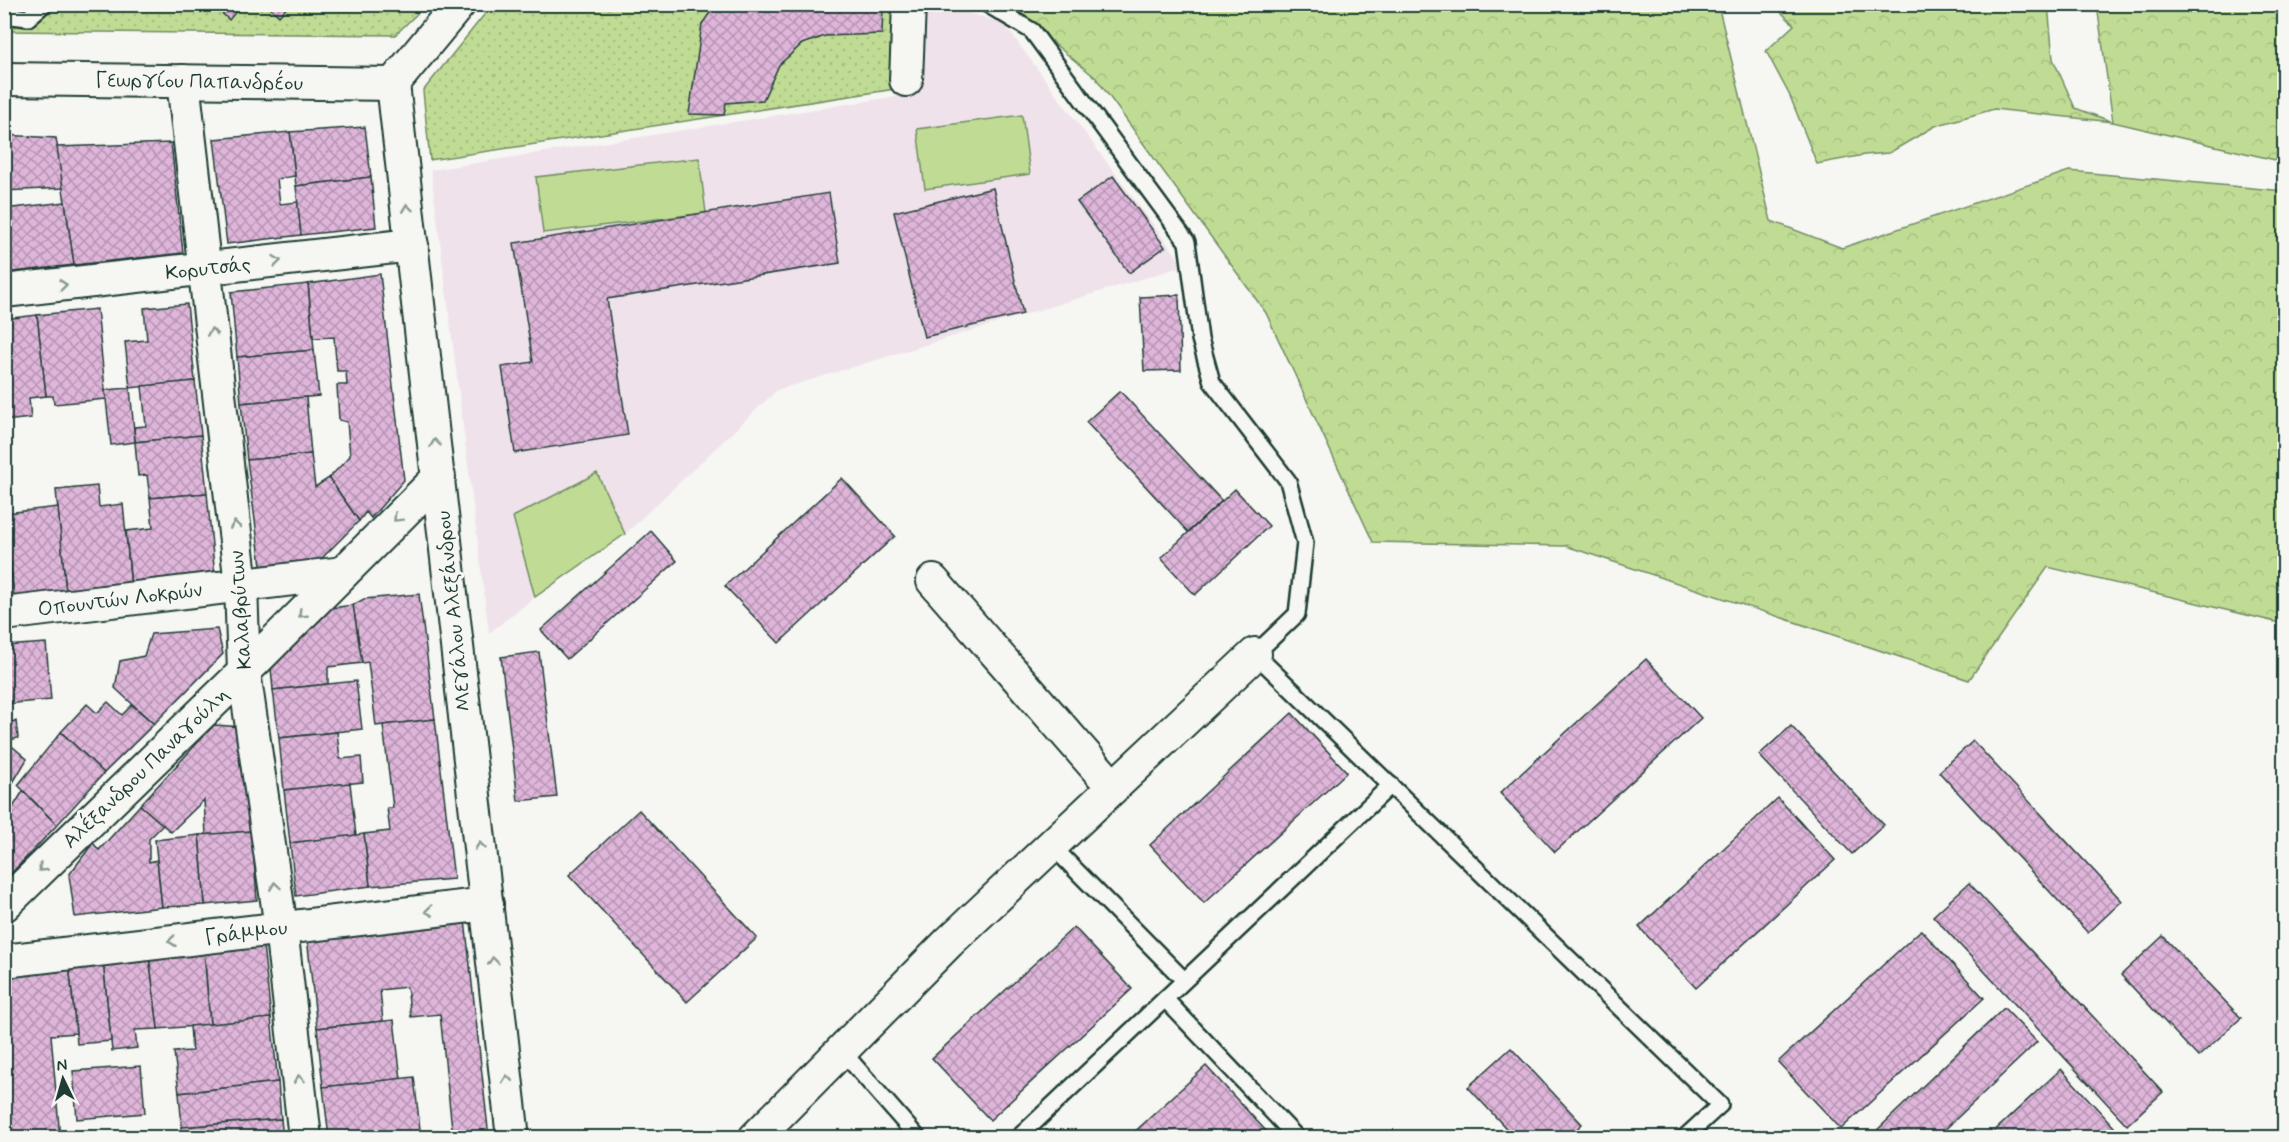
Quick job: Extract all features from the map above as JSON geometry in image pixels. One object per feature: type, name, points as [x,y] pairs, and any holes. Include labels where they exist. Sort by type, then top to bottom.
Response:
[{"type":"street","points":[[393,84],[459,4]]},
{"type":"street","points":[[906,80],[909,4]]},
{"type":"street","name":"Γεωργίου Παπανδρέου","points":[[4,79],[393,84]]},
{"type":"street","name":"Καλαβρύτων","points":[[183,81],[242,585],[244,672],[281,928],[306,1137]]},
{"type":"street","name":"Μεγάλου Αλεξάνδρου","points":[[393,84],[513,1137]]},
{"type":"street","name":"Κορυτσάς","points":[[4,291],[412,245]]},
{"type":"street","name":"Αλέξανδρου Παναγούλη","points":[[4,905],[244,672],[438,477]]},
{"type":"street","name":"Οπουντών Λοκρών","points":[[4,614],[343,573]]},
{"type":"street","points":[[933,581],[1113,787]]},
{"type":"street","points":[[755,1137],[949,942],[1255,654]]},
{"type":"street","name":"Γράμμου","points":[[4,961],[487,904]]},
{"type":"lane","points":[[4,15],[28,18],[44,4]]},
{"type":"lane","points":[[987,4],[1032,31],[1187,242],[1200,339],[1212,382],[1288,481],[1305,543],[1297,614],[1255,654],[1720,1105],[1684,1137]]},
{"type":"lane","points":[[1018,1137],[1391,785]]},
{"type":"lane","points":[[1051,845],[1184,980]]},
{"type":"lane","points":[[1165,999],[1297,1137]]},
{"type":"lane","points":[[842,1051],[918,1137]]},
{"type":"shaded area","points":[[922,5],[940,5],[1003,23],[1184,266],[777,390],[625,534],[535,597],[489,633],[431,170],[918,93]]},
{"type":"green space","points":[[5,5],[426,5],[395,35],[5,31]]},
{"type":"green space","points":[[492,5],[897,5],[895,89],[430,160],[423,91]]},
{"type":"green space","points":[[1007,5],[1718,5],[1771,221],[1842,248],[2069,171],[2284,191],[2284,624],[2048,567],[1969,680],[1566,546],[1373,542],[1266,313],[1096,78]]},
{"type":"green space","points":[[1774,5],[2048,5],[2053,59],[2075,108],[2113,122],[1994,109],[1935,126],[1889,153],[1817,164],[1790,96],[1766,51],[1794,25]]},
{"type":"green space","points":[[2097,5],[2284,5],[2284,162],[2113,122]]},
{"type":"green space","points":[[1022,115],[1030,174],[925,189],[917,129]]},
{"type":"green space","points":[[699,158],[706,213],[543,233],[536,177]]},
{"type":"green space","points":[[597,473],[625,534],[535,597],[513,517]]},
{"type":"building","points":[[212,4],[242,4],[229,20]]},
{"type":"building","points":[[266,4],[290,4],[279,16]]},
{"type":"building","points":[[716,4],[883,4],[882,34],[825,36],[802,44],[779,65],[763,100],[726,103],[724,115],[689,114],[702,24]]},
{"type":"building","points":[[365,127],[371,177],[296,186],[290,132]]},
{"type":"building","points":[[290,132],[295,176],[277,179],[280,204],[298,202],[301,235],[227,244],[214,139]]},
{"type":"building","points":[[4,135],[56,138],[64,188],[4,191]]},
{"type":"building","points":[[171,143],[183,253],[74,265],[57,147]]},
{"type":"building","points":[[1113,176],[1165,247],[1129,273],[1077,202]]},
{"type":"building","points":[[371,177],[376,227],[301,235],[296,186]]},
{"type":"building","points":[[993,188],[1023,314],[924,337],[894,212]]},
{"type":"building","points":[[829,193],[840,263],[607,299],[628,435],[515,453],[502,367],[533,362],[514,243]]},
{"type":"building","points":[[65,202],[74,265],[4,273],[4,209]]},
{"type":"building","points":[[380,274],[404,480],[371,518],[366,512],[359,521],[329,478],[350,456],[347,422],[339,420],[337,385],[347,385],[346,371],[337,371],[334,337],[313,338],[308,284]]},
{"type":"building","points":[[308,284],[314,350],[237,357],[231,292]]},
{"type":"building","points":[[1179,295],[1181,370],[1144,371],[1140,297]]},
{"type":"building","points":[[187,304],[195,381],[130,388],[125,342],[147,340],[144,308]]},
{"type":"building","points":[[97,309],[106,399],[54,404],[53,396],[46,396],[37,315]]},
{"type":"building","points":[[37,315],[46,396],[29,398],[31,418],[4,421],[4,319]]},
{"type":"building","points":[[314,350],[319,396],[241,403],[237,357]]},
{"type":"building","points":[[195,381],[201,435],[135,442],[134,427],[146,426],[142,386]]},
{"type":"building","points":[[130,388],[135,442],[111,445],[105,390]]},
{"type":"building","points":[[1120,391],[1222,501],[1188,532],[1086,422]]},
{"type":"building","points":[[306,397],[311,454],[247,460],[241,403]]},
{"type":"building","points":[[201,435],[207,493],[150,498],[147,475],[138,476],[135,442]]},
{"type":"building","points":[[311,454],[315,487],[329,478],[359,521],[311,569],[262,573],[247,460]]},
{"type":"building","points":[[842,478],[895,536],[779,643],[725,586]]},
{"type":"building","points":[[97,486],[99,507],[123,504],[131,586],[66,593],[56,490]]},
{"type":"building","points":[[1235,489],[1269,526],[1195,595],[1161,558]]},
{"type":"building","points":[[207,493],[215,577],[131,586],[126,531],[153,528],[150,498]]},
{"type":"building","points":[[58,507],[66,593],[14,598],[6,513]]},
{"type":"building","points":[[651,531],[677,561],[567,659],[541,630]]},
{"type":"building","points":[[4,532],[7,532],[14,598],[4,599]]},
{"type":"building","points":[[419,594],[435,719],[376,726],[368,662],[362,663],[353,605],[364,599]]},
{"type":"building","points":[[353,605],[362,663],[328,667],[328,684],[273,690],[271,668],[331,608]]},
{"type":"building","points":[[217,629],[223,654],[154,724],[115,688],[120,661],[144,656],[151,634]]},
{"type":"building","points":[[46,643],[51,700],[4,704],[4,646]]},
{"type":"building","points":[[539,652],[557,797],[518,801],[501,657]]},
{"type":"building","points":[[1646,659],[1701,718],[1555,852],[1500,793]]},
{"type":"building","points":[[356,681],[362,729],[279,738],[273,690]]},
{"type":"building","points":[[108,702],[122,715],[132,705],[154,724],[104,773],[61,732],[87,704],[97,713]]},
{"type":"building","points":[[1292,713],[1347,772],[1204,903],[1150,845]]},
{"type":"building","points":[[435,719],[454,879],[370,886],[364,834],[390,831],[387,808],[393,808],[383,725]]},
{"type":"building","points":[[16,721],[18,738],[6,741],[27,759],[11,786],[4,788],[4,723]]},
{"type":"building","points":[[214,725],[243,727],[252,831],[206,835],[204,800],[171,832],[140,805]]},
{"type":"building","points":[[1791,726],[1884,825],[1852,854],[1759,755]]},
{"type":"building","points":[[61,732],[104,773],[57,825],[18,785]]},
{"type":"building","points":[[337,732],[340,759],[361,757],[363,782],[284,790],[279,738]]},
{"type":"building","points":[[1973,741],[2122,901],[2088,933],[1939,772]]},
{"type":"building","points":[[350,783],[356,836],[290,843],[284,790]]},
{"type":"building","points":[[23,791],[57,825],[4,881],[4,822]]},
{"type":"building","points":[[1778,798],[1835,860],[1696,988],[1639,927]]},
{"type":"building","points":[[140,805],[163,825],[149,839],[149,862],[157,860],[162,907],[75,917],[69,875],[93,843],[99,850]]},
{"type":"building","points":[[639,810],[757,938],[687,1002],[569,875]]},
{"type":"building","points":[[252,831],[257,900],[205,905],[199,835]]},
{"type":"building","points":[[364,834],[370,886],[296,896],[290,843]]},
{"type":"building","points":[[199,835],[205,905],[162,907],[155,840]]},
{"type":"building","points":[[1969,883],[2163,1092],[2127,1125],[1933,916]]},
{"type":"building","points":[[465,920],[489,1138],[453,1138],[440,1014],[411,1017],[407,987],[380,990],[383,1021],[317,1028],[307,937]]},
{"type":"building","points":[[1074,927],[1132,989],[990,1120],[932,1058]]},
{"type":"building","points":[[1921,930],[1984,998],[1841,1129],[1778,1062]]},
{"type":"building","points":[[2163,936],[2241,1018],[2198,1057],[2121,975]]},
{"type":"building","points":[[263,945],[271,1018],[210,1025],[204,951]]},
{"type":"building","points":[[204,951],[210,1025],[158,1029],[149,956]]},
{"type":"building","points":[[149,956],[158,1029],[135,1030],[137,1048],[112,1051],[103,961]]},
{"type":"building","points":[[103,961],[111,1041],[77,1044],[69,964]]},
{"type":"building","points":[[69,964],[76,1033],[51,1035],[60,1138],[4,1138],[4,987],[24,966]]},
{"type":"building","points":[[2004,1008],[2037,1042],[1936,1138],[1869,1138]]},
{"type":"building","points":[[271,1018],[278,1082],[179,1093],[174,1052],[192,1051],[190,1026]]},
{"type":"building","points":[[394,1020],[401,1079],[323,1087],[317,1028]]},
{"type":"building","points":[[1511,1048],[1582,1124],[1567,1138],[1515,1138],[1468,1087]]},
{"type":"building","points":[[141,1066],[145,1113],[77,1119],[73,1071]]},
{"type":"building","points":[[1206,1066],[1266,1131],[1258,1138],[1128,1138]]},
{"type":"building","points":[[2061,1069],[2124,1138],[1987,1138]]},
{"type":"building","points":[[414,1077],[421,1138],[329,1138],[323,1087]]},
{"type":"building","points":[[278,1082],[281,1119],[182,1127],[179,1093]]},
{"type":"building","points":[[281,1119],[283,1138],[183,1138],[182,1127]]}]
